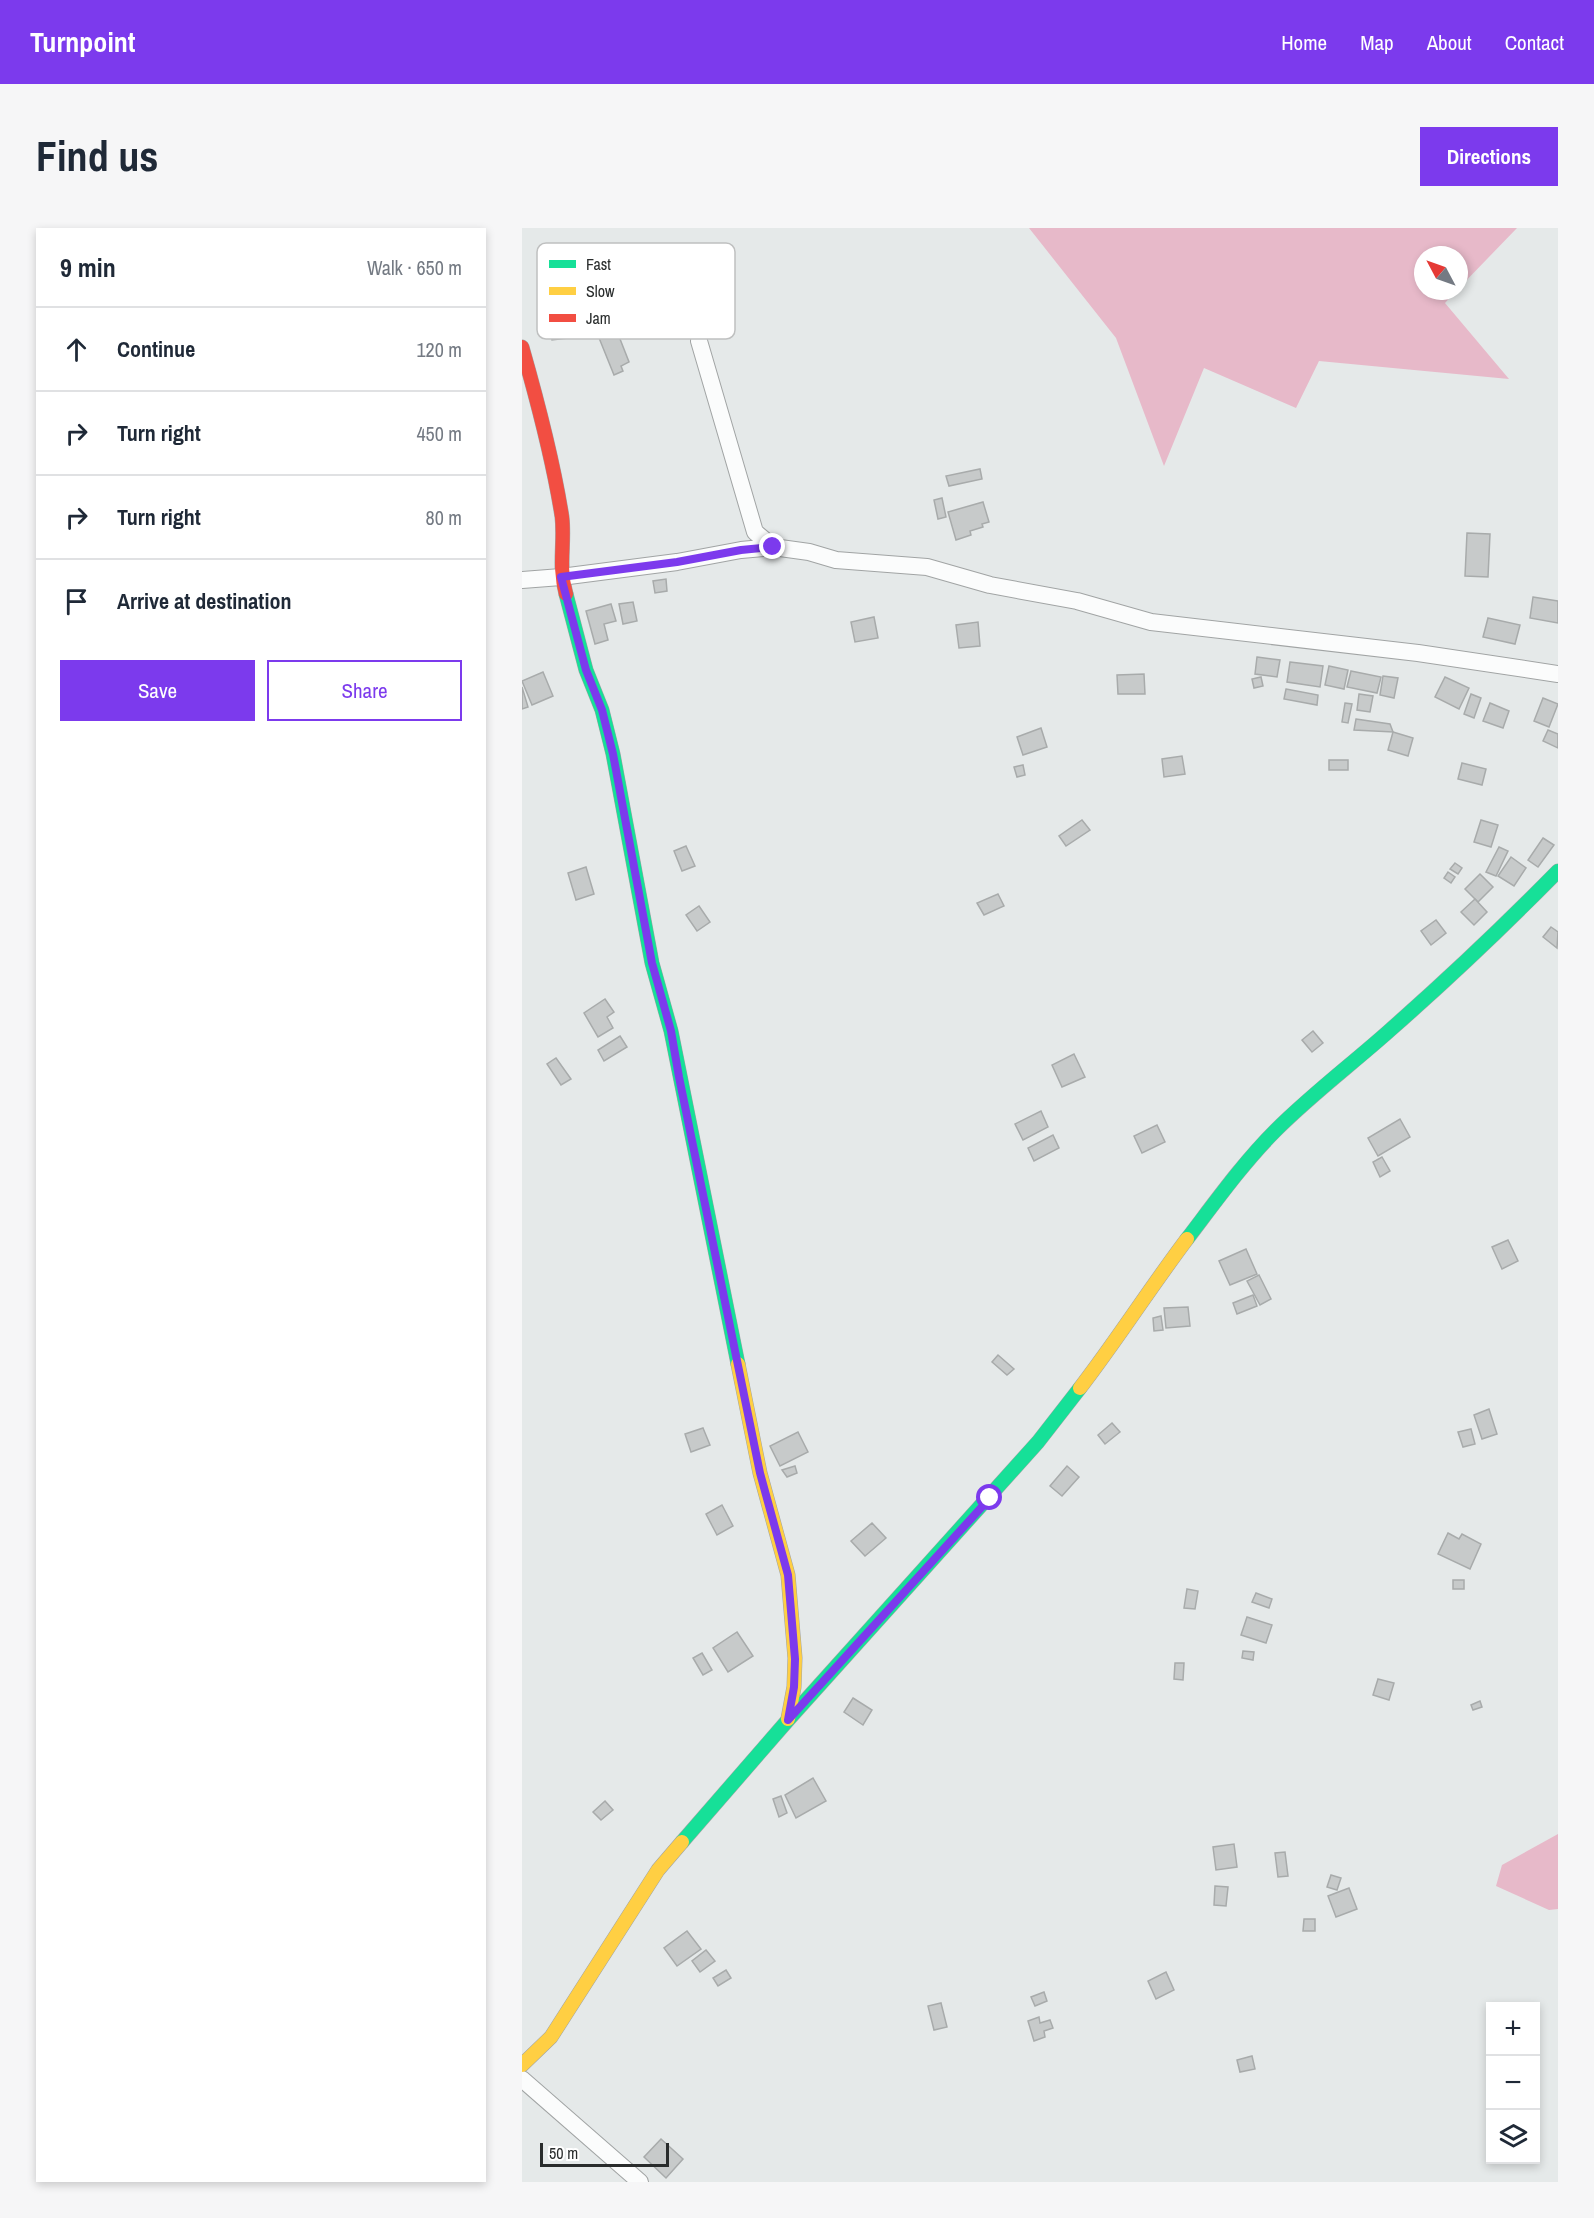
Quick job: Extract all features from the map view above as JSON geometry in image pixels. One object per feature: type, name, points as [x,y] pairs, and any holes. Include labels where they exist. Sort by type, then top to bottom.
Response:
[{"type":"street","points":[[699,341],[755,532],[773,547]]},
{"type":"street","points":[[522,347],[540,408],[562,519],[561,577],[586,670],[602,710],[613,754],[652,963],[671,1031],[760,1473],[788,1575],[795,1659],[794,1687],[788,1720]]},
{"type":"street","points":[[522,580],[677,562],[741,550],[773,547],[809,552],[836,560],[927,567],[990,585],[1077,601],[1151,622],[1418,653],[1558,674]]},
{"type":"street","points":[[522,2065],[551,2037],[658,1870],[788,1720],[982,1507],[1044,1435],[1107,1353],[1149,1289],[1242,1167],[1306,1101],[1480,950],[1558,871]]},
{"type":"street","points":[[522,2079],[640,2182]]},
{"type":"shaded area","points":[[1029,228],[1517,228],[1468,279],[1468,246],[1414,246],[1414,300],[1448,300],[1445,303],[1509,379],[1319,361],[1296,408],[1204,368],[1164,466],[1116,338]]},
{"type":"shaded area","points":[[1558,1834],[1558,1909],[1549,1910],[1496,1886],[1502,1865]]},
{"type":"building","points":[[599,339],[620,339],[629,362],[621,366],[623,371],[614,375]]},
{"type":"building","points":[[980,469],[982,479],[949,486],[946,476]]},
{"type":"building","points":[[942,498],[946,517],[938,519],[934,500]]},
{"type":"building","points":[[983,502],[989,522],[982,524],[983,527],[970,531],[971,535],[956,540],[948,512]]},
{"type":"building","points":[[1467,533],[1490,534],[1488,577],[1465,576]]},
{"type":"building","points":[[666,579],[667,591],[655,593],[653,581]]},
{"type":"building","points":[[1533,597],[1558,601],[1558,623],[1530,618]]},
{"type":"building","points":[[633,602],[637,621],[623,624],[619,604]]},
{"type":"building","points":[[611,604],[616,621],[604,624],[608,640],[595,644],[586,611]]},
{"type":"building","points":[[874,617],[878,638],[855,642],[851,622]]},
{"type":"building","points":[[1488,618],[1520,625],[1515,644],[1483,637]]},
{"type":"building","points":[[978,622],[980,646],[959,648],[956,625]]},
{"type":"building","points":[[1257,657],[1280,660],[1277,677],[1255,674]]},
{"type":"building","points":[[1290,662],[1323,666],[1320,687],[1287,682]]},
{"type":"building","points":[[1329,666],[1348,670],[1344,689],[1325,685]]},
{"type":"building","points":[[1351,671],[1381,677],[1377,693],[1347,687]]},
{"type":"building","points":[[543,672],[553,696],[532,705],[522,681]]},
{"type":"building","points":[[1144,674],[1145,694],[1118,694],[1117,675]]},
{"type":"building","points":[[1383,676],[1398,678],[1394,698],[1380,695]]},
{"type":"building","points":[[1261,677],[1263,686],[1254,688],[1252,679]]},
{"type":"building","points":[[1445,677],[1469,688],[1459,709],[1435,697]]},
{"type":"building","points":[[522,687],[528,707],[522,709]]},
{"type":"building","points":[[1286,689],[1318,695],[1317,705],[1284,699]]},
{"type":"building","points":[[1359,694],[1373,696],[1370,712],[1357,710]]},
{"type":"building","points":[[1471,694],[1481,698],[1474,718],[1464,714]]},
{"type":"building","points":[[1543,698],[1558,704],[1549,727],[1534,721]]},
{"type":"building","points":[[1345,703],[1352,704],[1348,723],[1342,722]]},
{"type":"building","points":[[1490,703],[1509,711],[1503,728],[1483,721]]},
{"type":"building","points":[[1356,719],[1390,724],[1393,732],[1354,730]]},
{"type":"building","points":[[1041,728],[1047,747],[1023,755],[1017,737]]},
{"type":"building","points":[[1548,730],[1558,734],[1558,748],[1543,741]]},
{"type":"building","points":[[1393,732],[1413,738],[1408,756],[1388,750]]},
{"type":"building","points":[[1182,756],[1185,774],[1164,777],[1162,759]]},
{"type":"building","points":[[1329,760],[1348,760],[1348,770],[1329,770]]},
{"type":"building","points":[[1462,763],[1486,769],[1482,785],[1458,779]]},
{"type":"building","points":[[1023,765],[1025,775],[1017,777],[1014,767]]},
{"type":"building","points":[[1082,820],[1090,830],[1066,846],[1059,836]]},
{"type":"building","points":[[1481,820],[1498,825],[1491,847],[1474,842]]},
{"type":"building","points":[[1543,838],[1554,845],[1538,867],[1528,860]]},
{"type":"building","points":[[686,846],[695,866],[682,871],[674,851]]},
{"type":"building","points":[[1499,847],[1508,851],[1496,876],[1486,872]]},
{"type":"building","points":[[1511,857],[1526,868],[1514,886],[1498,876]]},
{"type":"building","points":[[1455,863],[1462,868],[1458,874],[1450,869]]},
{"type":"building","points":[[586,867],[594,894],[576,900],[568,873]]},
{"type":"building","points":[[1448,872],[1455,877],[1451,883],[1444,878]]},
{"type":"building","points":[[1480,874],[1493,887],[1478,902],[1465,889]]},
{"type":"building","points":[[998,894],[1004,906],[984,915],[977,903]]},
{"type":"building","points":[[1475,899],[1487,912],[1474,925],[1461,912]]},
{"type":"building","points":[[699,906],[710,922],[697,931],[686,915]]},
{"type":"building","points":[[1436,920],[1446,933],[1431,945],[1421,931]]},
{"type":"building","points":[[1551,927],[1558,932],[1557,948],[1543,937]]},
{"type":"building","points":[[605,999],[614,1012],[607,1017],[613,1028],[598,1037],[584,1013]]},
{"type":"building","points":[[1313,1031],[1323,1043],[1312,1052],[1302,1040]]},
{"type":"building","points":[[620,1036],[627,1047],[604,1061],[598,1050]]},
{"type":"building","points":[[1074,1054],[1085,1077],[1062,1087],[1052,1065]]},
{"type":"building","points":[[556,1058],[571,1079],[561,1085],[547,1064]]},
{"type":"building","points":[[1041,1111],[1048,1127],[1023,1140],[1015,1124]]},
{"type":"building","points":[[1400,1119],[1410,1137],[1378,1156],[1368,1138]]},
{"type":"building","points":[[1157,1125],[1165,1142],[1142,1153],[1134,1136]]},
{"type":"building","points":[[1053,1135],[1059,1148],[1034,1161],[1028,1148]]},
{"type":"building","points":[[1382,1157],[1390,1171],[1380,1177],[1373,1162]]},
{"type":"building","points":[[1508,1240],[1518,1261],[1502,1269],[1492,1247]]},
{"type":"building","points":[[1246,1249],[1257,1274],[1230,1285],[1219,1261]]},
{"type":"building","points":[[1259,1275],[1271,1299],[1260,1305],[1247,1281]]},
{"type":"building","points":[[1253,1295],[1257,1306],[1237,1314],[1233,1303]]},
{"type":"building","points":[[1188,1307],[1190,1326],[1166,1328],[1164,1308]]},
{"type":"building","points":[[1161,1316],[1163,1330],[1154,1331],[1153,1318]]},
{"type":"building","points":[[998,1355],[1014,1369],[1007,1375],[992,1362]]},
{"type":"building","points":[[1489,1409],[1497,1434],[1482,1439],[1474,1415]]},
{"type":"building","points":[[1112,1423],[1120,1432],[1105,1444],[1098,1435]]},
{"type":"building","points":[[703,1428],[710,1445],[691,1452],[685,1434]]},
{"type":"building","points":[[1471,1429],[1475,1444],[1463,1447],[1458,1432]]},
{"type":"building","points":[[798,1432],[808,1452],[780,1466],[770,1446]]},
{"type":"building","points":[[795,1466],[797,1473],[787,1477],[782,1470]]},
{"type":"building","points":[[1067,1466],[1079,1477],[1062,1496],[1050,1486]]},
{"type":"building","points":[[722,1505],[733,1526],[717,1535],[706,1514]]},
{"type":"building","points":[[872,1523],[886,1538],[865,1556],[851,1541]]},
{"type":"building","points":[[1448,1533],[1459,1539],[1462,1534],[1481,1544],[1470,1569],[1438,1554]]},
{"type":"building","points":[[1453,1580],[1464,1580],[1464,1589],[1453,1589]]},
{"type":"building","points":[[1187,1589],[1198,1591],[1195,1609],[1184,1608]]},
{"type":"building","points":[[1256,1593],[1272,1599],[1269,1608],[1252,1602]]},
{"type":"building","points":[[1247,1617],[1272,1625],[1266,1643],[1241,1635]]},
{"type":"building","points":[[737,1632],[753,1656],[728,1672],[713,1648]]},
{"type":"building","points":[[1243,1651],[1254,1652],[1253,1660],[1242,1658]]},
{"type":"building","points":[[702,1653],[712,1670],[703,1675],[693,1658]]},
{"type":"building","points":[[1175,1663],[1184,1663],[1183,1680],[1174,1679]]},
{"type":"building","points":[[1378,1679],[1394,1683],[1389,1700],[1373,1695]]},
{"type":"building","points":[[853,1698],[872,1710],[863,1725],[844,1712]]},
{"type":"building","points":[[1480,1701],[1482,1707],[1473,1710],[1471,1705]]},
{"type":"building","points":[[813,1778],[826,1801],[796,1818],[785,1795]]},
{"type":"building","points":[[781,1796],[787,1813],[779,1817],[773,1799]]},
{"type":"building","points":[[605,1801],[613,1810],[601,1820],[593,1812]]},
{"type":"building","points":[[1234,1844],[1237,1867],[1216,1870],[1213,1847]]},
{"type":"building","points":[[1285,1852],[1288,1876],[1278,1877],[1275,1853]]},
{"type":"building","points":[[1331,1875],[1341,1878],[1337,1890],[1327,1887]]},
{"type":"building","points":[[1215,1886],[1228,1887],[1226,1906],[1214,1905]]},
{"type":"building","points":[[1349,1888],[1357,1909],[1336,1917],[1328,1896]]},
{"type":"building","points":[[1304,1919],[1315,1919],[1315,1931],[1303,1931]]},
{"type":"building","points":[[687,1931],[701,1949],[677,1966],[664,1948]]},
{"type":"building","points":[[706,1950],[715,1961],[700,1972],[692,1961]]},
{"type":"building","points":[[726,1970],[731,1978],[718,1986],[713,1978]]},
{"type":"building","points":[[1166,1972],[1174,1990],[1156,1999],[1148,1981]]},
{"type":"building","points":[[1044,1992],[1047,2001],[1035,2006],[1031,1997]]},
{"type":"building","points":[[941,2003],[947,2027],[934,2030],[928,2006]]},
{"type":"building","points":[[1039,2017],[1040,2023],[1050,2020],[1053,2028],[1044,2031],[1045,2037],[1034,2041],[1028,2021]]},
{"type":"building","points":[[1252,2056],[1255,2069],[1240,2072],[1237,2060]]},
{"type":"building","points":[[661,2139],[683,2159],[666,2178],[644,2157]]},
{"type":"traffic: fast","points":[[566,594],[586,670],[602,710],[613,754],[652,963],[671,1031],[738,1364]]},
{"type":"traffic: fast","points":[[1187,1239],[1241,1169],[1276,1130],[1433,992],[1558,871]]},
{"type":"traffic: fast","points":[[682,1842],[788,1720],[1038,1442],[1080,1388]]},
{"type":"traffic: slow","points":[[1080,1388],[1187,1239]]},
{"type":"traffic: slow","points":[[738,1364],[760,1473],[788,1575],[795,1658],[794,1687],[788,1719]]},
{"type":"traffic: slow","points":[[522,2065],[551,2037],[658,1870],[682,1842]]},
{"type":"traffic: jam","points":[[522,347],[545,431],[562,517],[562,574],[566,594]]},
{"type":"route","points":[[773,547],[561,577],[586,670],[602,710],[613,754],[652,963],[671,1031],[709,1229],[760,1473],[788,1575],[795,1659],[794,1687],[788,1720],[990,1498]]}]
